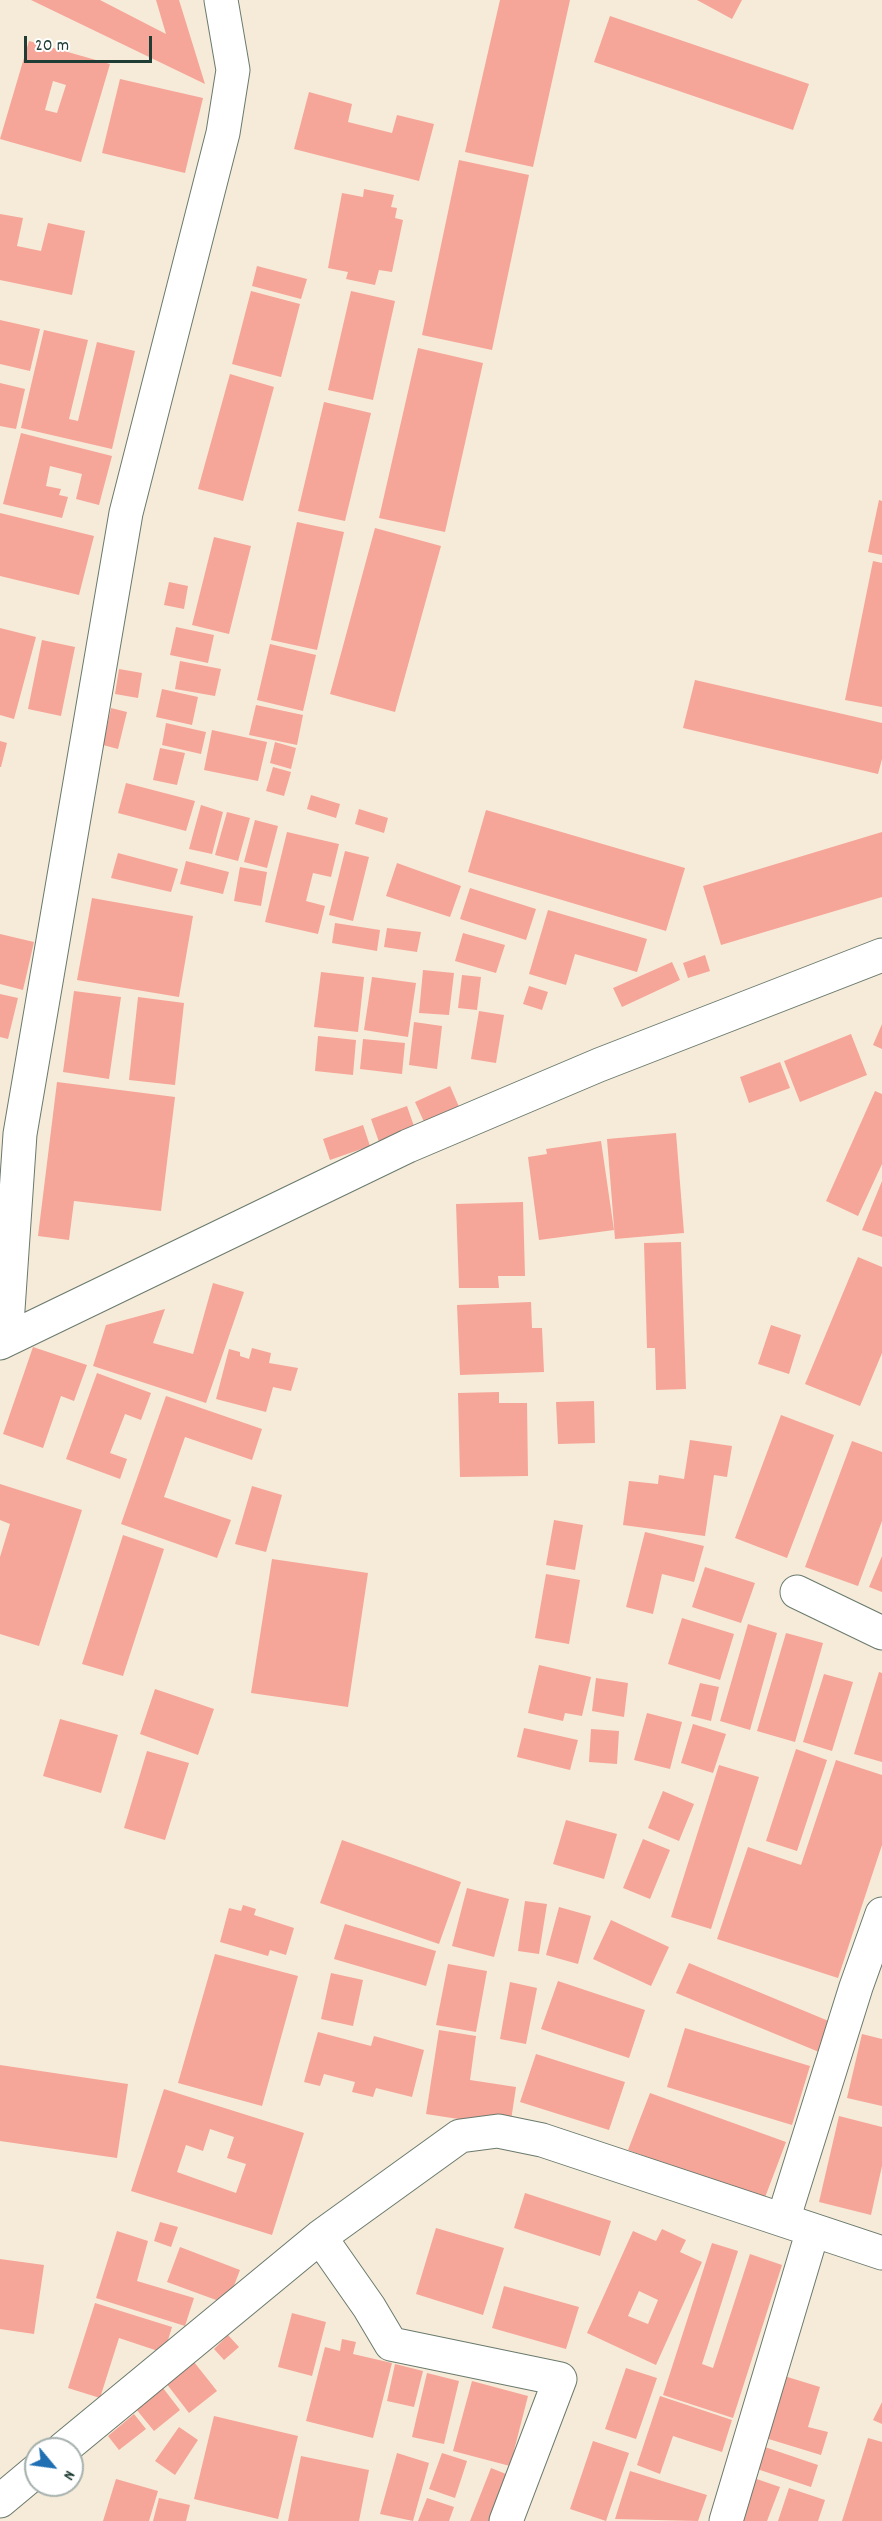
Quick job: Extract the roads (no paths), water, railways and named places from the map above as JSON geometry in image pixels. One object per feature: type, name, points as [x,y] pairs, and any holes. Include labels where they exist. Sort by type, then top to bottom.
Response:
[{"type":"street","points":[[221,0],[233,70],[223,133],[126,513],[10,1132],[3,1341],[408,1146],[609,1060],[882,955]]},
{"type":"street","points":[[797,1592],[882,1633]]},
{"type":"street","points":[[726,2521],[798,2225],[869,1988],[882,1914]]},
{"type":"street","points":[[78,2437],[320,2237],[460,2136],[498,2131],[542,2140],[882,2253]]},
{"type":"street","points":[[320,2237],[369,2307],[391,2344],[560,2379],[506,2521]]},
{"type":"street","points":[[0,2501],[24,2481]]}]
